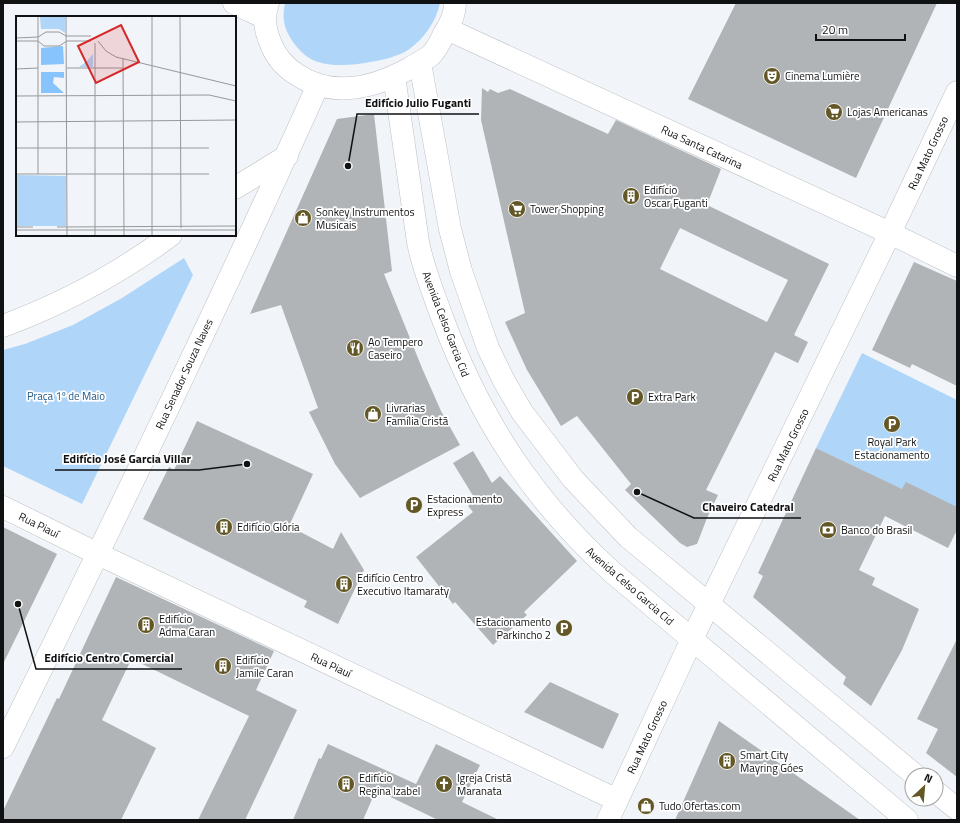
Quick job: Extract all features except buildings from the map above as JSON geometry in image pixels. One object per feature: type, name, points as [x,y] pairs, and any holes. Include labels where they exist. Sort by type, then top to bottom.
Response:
[{"type":"main road","points":[[234,3],[266,10],[270,42],[277,56],[284,65],[304,80],[337,89],[356,88],[376,84],[420,63],[430,56],[437,47],[451,21],[455,3]]},
{"type":"main road","name":"Rua Santa Catarina","points":[[447,29],[890,233],[957,266]]},
{"type":"main road","points":[[420,63],[450,228],[461,271],[488,348],[504,381],[522,412],[573,479],[628,537],[905,767]]},
{"type":"main road","name":"Avenida Celso Garcia Cid","points":[[394,76],[420,254],[424,269],[469,384],[490,424],[521,471],[568,528],[612,572],[907,820]]},
{"type":"main road","name":"Rua Senador Souza Naves","points":[[3,747],[98,554],[287,156],[318,85]]},
{"type":"main road","name":"Rua Mato Grosso","points":[[608,820],[692,639],[710,606],[957,92]]},
{"type":"main road","points":[[236,187],[287,156]]},
{"type":"main road","points":[[3,326],[64,300],[157,246],[169,236]]},
{"type":"main road","name":"Rua Piauí","points":[[3,507],[98,554],[617,800]]},
{"type":"main road","points":[[944,798],[957,809]]},
{"type":"green space","points":[[285,3],[440,3],[436,17],[428,30],[414,46],[408,50],[399,55],[364,63],[331,65],[312,60],[296,46],[285,27]]},
{"type":"green space","name":"Praça 1º de Maio","points":[[184,258],[193,275],[82,504],[3,466],[3,350],[25,344],[73,325],[122,298]]},
{"type":"green space","name":"Royal Park Estacionamento","points":[[862,353],[957,400],[957,516],[816,448]]},
{"type":"place","name":"Cinema Lumière","points":[[772,76]]},
{"type":"place","name":"Lojas Americanas","points":[[834,112]]},
{"type":"place","name":"Edifício Julio Fuganti","points":[[348,166]]},
{"type":"place","name":"Edifício Oscar Fuganti","points":[[631,196]]},
{"type":"place","name":"Tower Shopping","points":[[517,209]]},
{"type":"place","name":"Sonkey Instrumentos Musicais","points":[[303,218]]},
{"type":"place","name":"Ao Tempero Caseiro","points":[[355,348]]},
{"type":"place","name":"Extra Park","points":[[635,397]]},
{"type":"place","name":"Livrarias Família Cristã","points":[[373,414]]},
{"type":"place","name":"Royal Park Estacionamento","points":[[892,424]]},
{"type":"place","name":"Edifício José Garcia Villar","points":[[247,464]]},
{"type":"place","name":"Chaveiro Catedral","points":[[637,492]]},
{"type":"place","name":"Estacionamento Express","points":[[414,505]]},
{"type":"place","name":"Edifício Glória","points":[[224,527]]},
{"type":"place","name":"Banco do Brasil","points":[[828,530]]},
{"type":"place","name":"Edifício Centro Executivo Itamaraty","points":[[344,584]]},
{"type":"place","name":"Edifício Centro Comercial","points":[[18,604]]},
{"type":"place","name":"Edifício Adma Caran","points":[[146,625]]},
{"type":"place","name":"Estacionamento Parkincho 2","points":[[564,628]]},
{"type":"place","name":"Edifício Jamile Caran","points":[[223,666]]},
{"type":"place","name":"Smart City Mayring Góes","points":[[727,761]]},
{"type":"place","name":"Edifício Regina Izabel","points":[[346,784]]},
{"type":"place","name":"Igreja Cristã Maranata","points":[[444,784]]},
{"type":"place","name":"Tudo Ofertas.com","points":[[646,806]]}]
